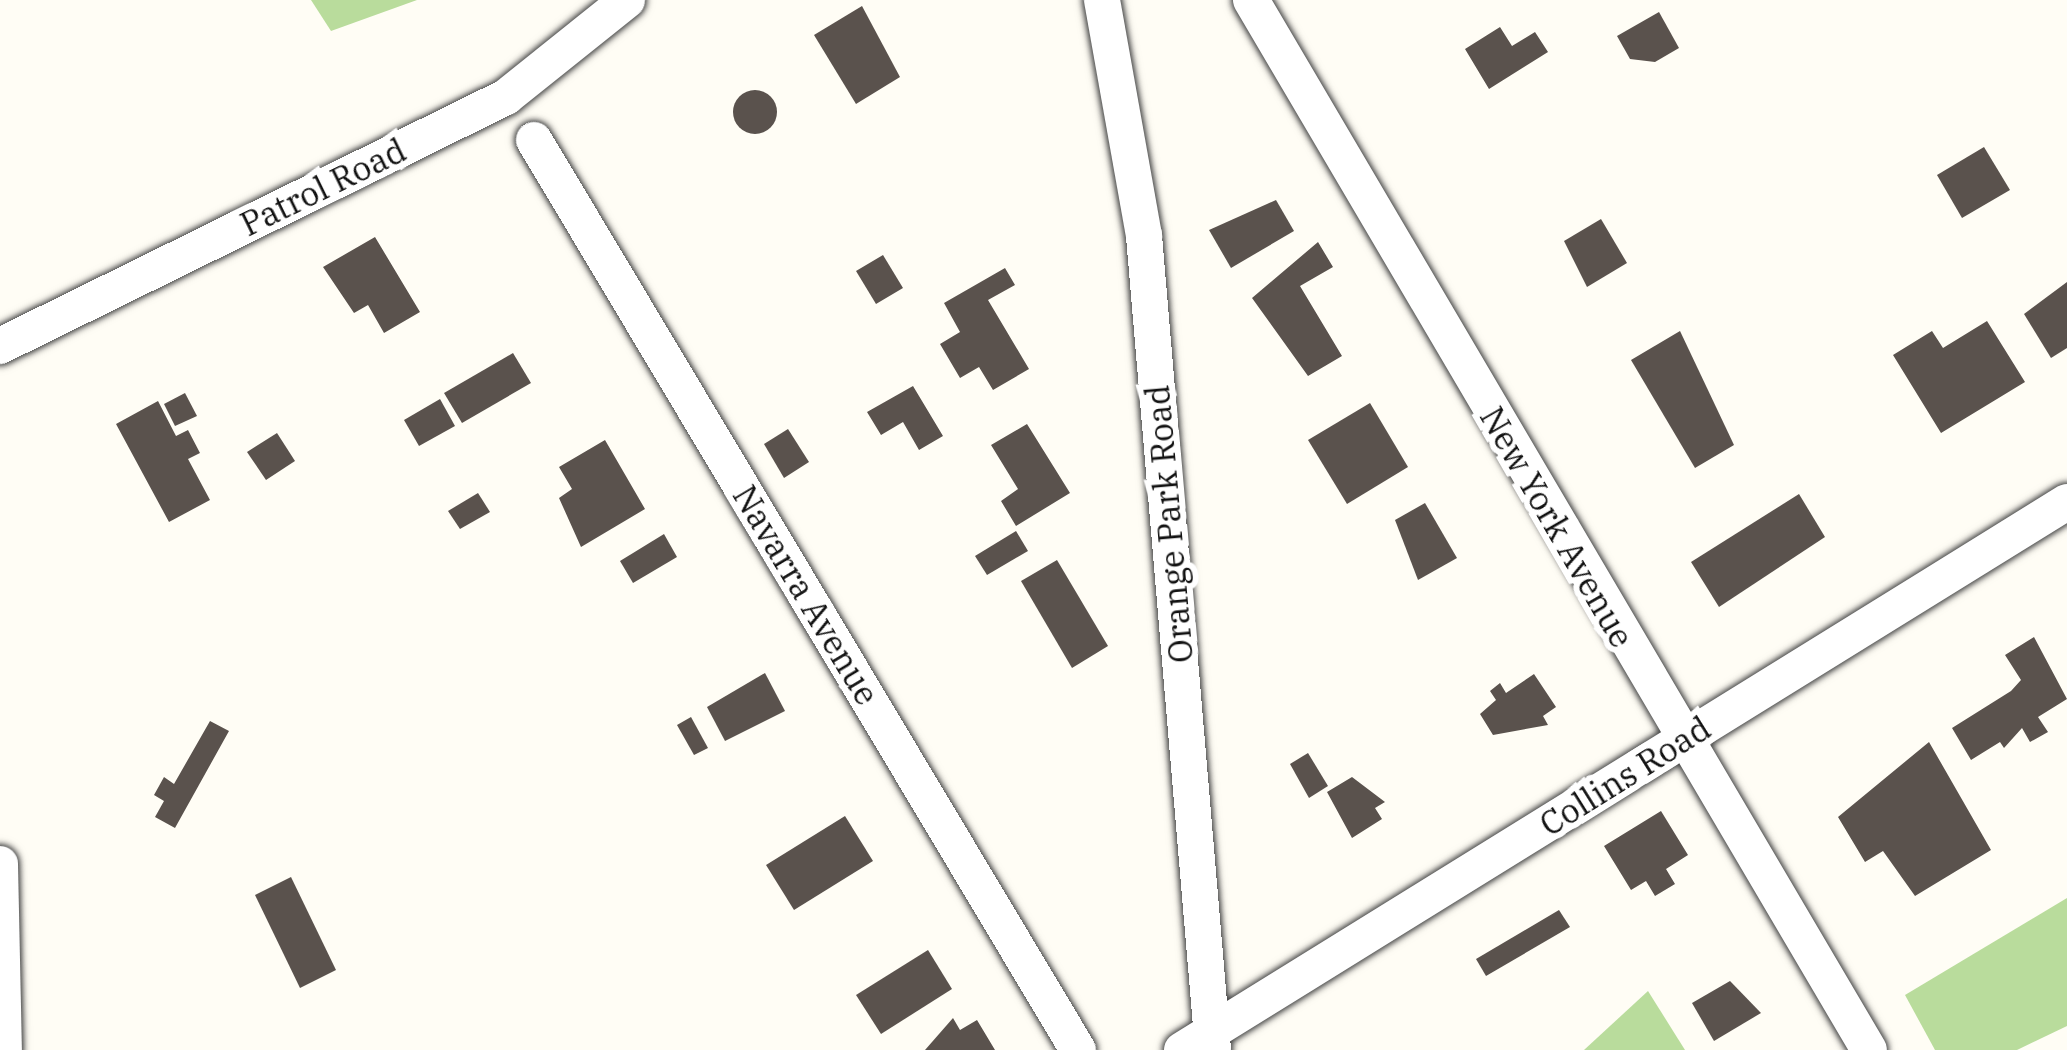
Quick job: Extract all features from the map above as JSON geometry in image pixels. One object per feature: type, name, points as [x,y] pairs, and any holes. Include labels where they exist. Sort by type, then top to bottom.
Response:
[{"type":"street","name":"Patrol Road","points":[[0,346],[506,98],[627,0]]},
{"type":"street","name":"Orange Park Road","points":[[1102,0],[1144,236],[1202,1044]]},
{"type":"street","name":"New York Avenue","points":[[1251,0],[1681,741],[1869,1050]]},
{"type":"street","name":"Navarra Avenue","points":[[534,140],[1078,1050]]},
{"type":"street","name":"Collins Road","points":[[1202,1044],[2067,502]]},
{"type":"street","points":[[0,864],[4,1050]]},
{"type":"green space","points":[[311,0],[417,0],[331,31]]},
{"type":"green space","points":[[2067,898],[2067,1026],[2017,1050],[1935,1050],[1905,995]]},
{"type":"green space","points":[[1648,991],[1685,1050],[1584,1050]]},
{"type":"building","points":[[862,6],[900,77],[856,104],[814,35]]},
{"type":"building","points":[[1659,12],[1679,48],[1655,62],[1630,59],[1617,36]]},
{"type":"building","points":[[1500,27],[1512,46],[1535,32],[1548,52],[1489,89],[1465,49]]},
{"type":"building","points":[[755,90],[770,97],[777,112],[770,127],[755,134],[740,127],[733,112],[740,97]]},
{"type":"building","points":[[1984,147],[2010,190],[1962,218],[1937,175]]},
{"type":"building","points":[[1276,200],[1294,231],[1231,268],[1209,230]]},
{"type":"building","points":[[1601,219],[1627,263],[1587,287],[1564,241]]},
{"type":"building","points":[[375,237],[420,312],[384,333],[368,305],[354,313],[323,267]]},
{"type":"building","points":[[1318,242],[1333,267],[1300,286],[1342,356],[1308,376],[1252,298]]},
{"type":"building","points":[[883,255],[903,288],[876,304],[856,271]]},
{"type":"building","points":[[1005,268],[1015,285],[988,300],[1029,369],[993,390],[979,367],[960,378],[940,344],[960,332],[944,303]]},
{"type":"building","points":[[2067,282],[2067,348],[2051,358],[2024,314]]},
{"type":"building","points":[[1987,321],[2025,382],[1941,433],[1893,355],[1932,331],[1943,348]]},
{"type":"building","points":[[1680,331],[1734,445],[1695,468],[1631,360]]},
{"type":"building","points":[[513,353],[531,383],[462,423],[444,393]]},
{"type":"building","points":[[913,386],[943,436],[919,450],[903,422],[881,435],[867,412]]},
{"type":"building","points":[[185,393],[197,416],[175,426],[164,404]]},
{"type":"building","points":[[440,399],[455,426],[419,446],[404,420]]},
{"type":"building","points":[[158,401],[176,436],[188,430],[200,453],[188,459],[210,500],[169,522],[116,424]]},
{"type":"building","points":[[1370,403],[1408,467],[1347,504],[1308,440]]},
{"type":"building","points":[[1027,424],[1070,493],[1016,526],[1001,501],[1018,489],[991,445]]},
{"type":"building","points":[[788,429],[809,462],[784,478],[764,444]]},
{"type":"building","points":[[277,433],[295,461],[266,480],[247,452]]},
{"type":"building","points":[[605,440],[645,509],[581,547],[559,498],[572,489],[559,467]]},
{"type":"building","points":[[478,493],[490,512],[460,529],[448,511]]},
{"type":"building","points":[[1799,494],[1825,537],[1719,607],[1691,562]]},
{"type":"building","points":[[1425,503],[1457,558],[1418,580],[1395,520]]},
{"type":"building","points":[[1016,531],[1028,551],[987,575],[975,556]]},
{"type":"building","points":[[664,534],[677,557],[633,583],[620,561]]},
{"type":"building","points":[[1057,560],[1108,646],[1072,668],[1021,581]]},
{"type":"building","points":[[2034,637],[2067,699],[2038,717],[2048,732],[2030,742],[2022,728],[2004,748],[2000,742],[1971,760],[1952,728],[2021,680],[2005,655]]},
{"type":"building","points":[[765,673],[785,711],[725,741],[707,707]]},
{"type":"building","points":[[1534,674],[1556,707],[1543,716],[1548,725],[1493,735],[1480,714],[1496,700],[1490,691],[1500,683],[1506,693]]},
{"type":"building","points":[[691,717],[708,748],[694,755],[677,725]]},
{"type":"building","points":[[210,721],[229,731],[175,828],[155,817],[164,801],[154,795],[164,777],[174,784]]},
{"type":"building","points":[[1929,742],[1991,850],[1915,896],[1883,851],[1865,862],[1838,817]]},
{"type":"building","points":[[1308,753],[1328,786],[1309,798],[1290,764]]},
{"type":"building","points":[[1352,777],[1385,802],[1375,808],[1382,819],[1352,838],[1327,792]]},
{"type":"building","points":[[1661,811],[1688,855],[1666,869],[1675,884],[1655,896],[1646,881],[1631,890],[1604,846]]},
{"type":"building","points":[[845,816],[873,861],[794,910],[766,865]]},
{"type":"building","points":[[291,877],[336,970],[300,988],[255,895]]},
{"type":"building","points":[[1559,910],[1570,927],[1486,976],[1476,959]]},
{"type":"building","points":[[928,950],[952,989],[881,1034],[856,995]]},
{"type":"building","points":[[1730,981],[1761,1013],[1714,1041],[1692,1003]]},
{"type":"building","points":[[953,1018],[960,1030],[977,1020],[995,1050],[925,1050]]}]
